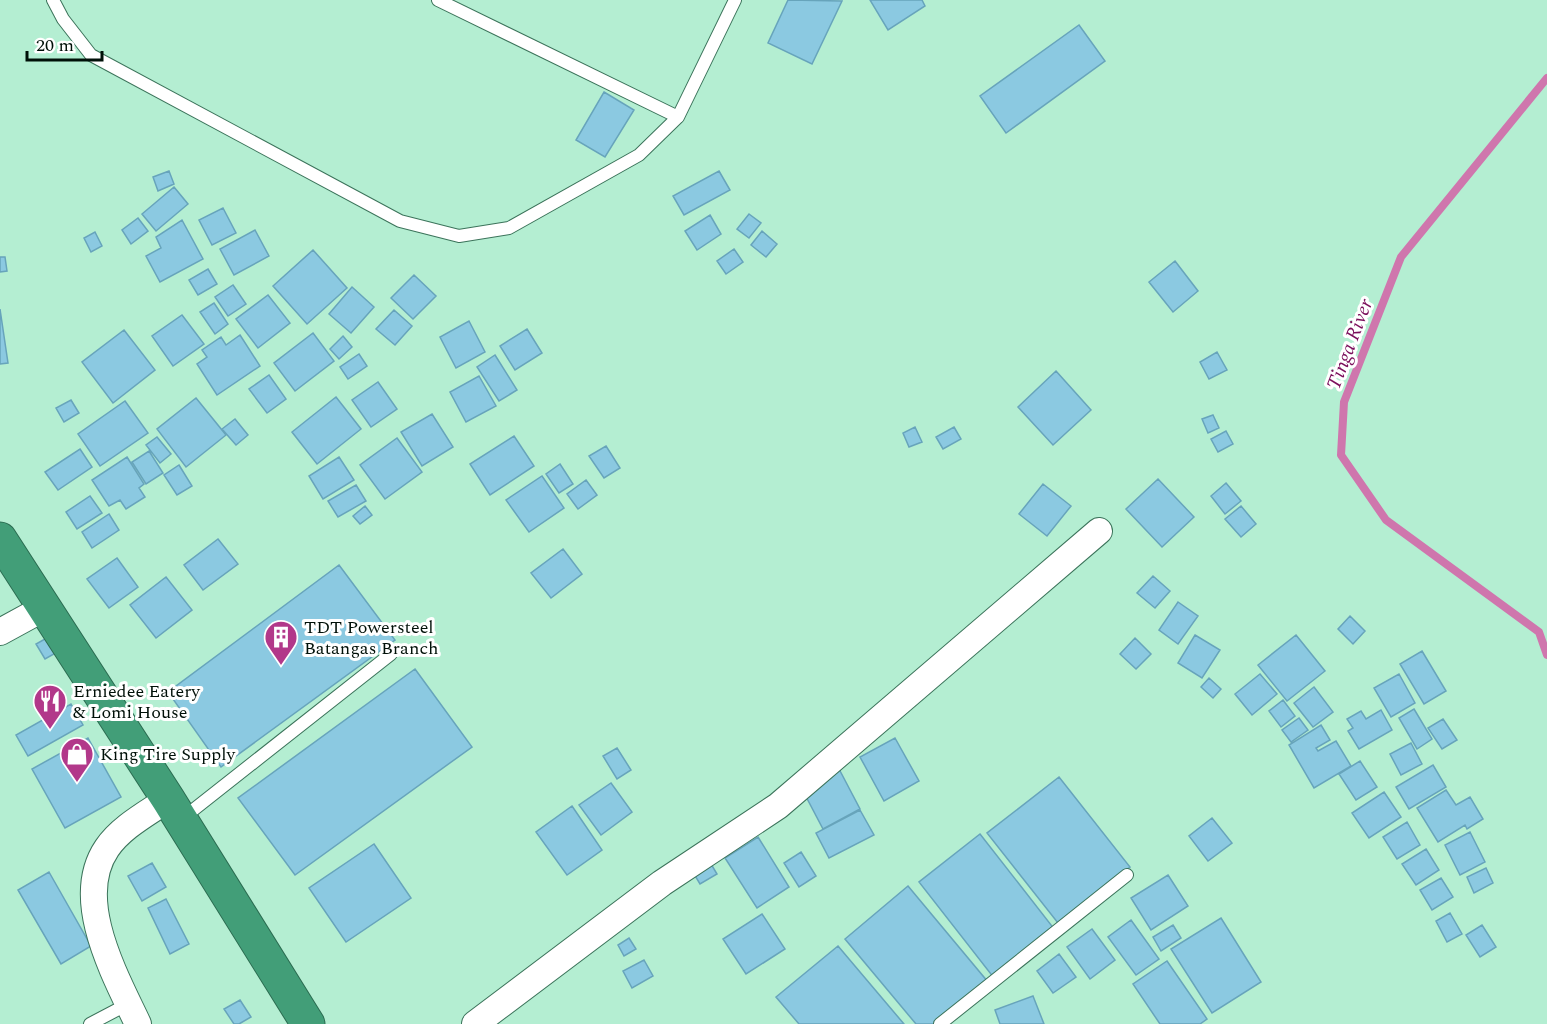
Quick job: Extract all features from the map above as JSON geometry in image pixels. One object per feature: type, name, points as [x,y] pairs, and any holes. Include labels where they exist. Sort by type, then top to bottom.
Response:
[{"type":"highway","points":[[0,539],[308,1024]]},
{"type":"street","points":[[475,1024],[662,882],[778,806],[1099,531]]},
{"type":"street","points":[[0,632],[44,608]]},
{"type":"street","points":[[133,1014],[104,951],[96,921],[97,865],[108,846],[120,835],[174,810]]},
{"type":"lane","points":[[53,0],[63,19],[91,55],[400,221],[459,236],[509,228],[639,155],[678,117],[735,0]]},
{"type":"lane","points":[[438,0],[678,117]]},
{"type":"lane","points":[[174,810],[391,654]]},
{"type":"lane","points":[[940,1024],[1127,875]]},
{"type":"lane","points":[[90,1024],[133,1014]]},
{"type":"building","points":[[788,0],[842,1],[812,64],[768,43]]},
{"type":"building","points":[[870,0],[922,0],[925,6],[888,30]]},
{"type":"building","points":[[1079,25],[1105,61],[1006,133],[980,96]]},
{"type":"building","points":[[604,92],[634,110],[605,157],[576,140]]},
{"type":"building","points":[[169,171],[174,184],[158,191],[153,177]]},
{"type":"building","points":[[719,171],[730,190],[684,215],[673,196]]},
{"type":"building","points":[[174,187],[188,204],[156,231],[142,214]]},
{"type":"building","points":[[223,208],[236,233],[212,245],[199,220]]},
{"type":"building","points":[[749,214],[761,223],[749,238],[737,229]]},
{"type":"building","points":[[710,215],[721,234],[697,250],[685,231]]},
{"type":"building","points":[[138,218],[148,231],[131,244],[122,230]]},
{"type":"building","points":[[182,220],[203,259],[160,282],[146,256],[161,248],[156,237]]},
{"type":"building","points":[[255,230],[269,256],[234,275],[220,249]]},
{"type":"building","points":[[762,231],[777,244],[766,257],[751,245]]},
{"type":"building","points":[[95,232],[102,246],[91,252],[84,238]]},
{"type":"building","points":[[734,249],[743,262],[726,274],[717,261]]},
{"type":"building","points":[[313,250],[347,288],[307,324],[273,286]]},
{"type":"building","points":[[0,257],[5,257],[7,271],[0,272]]},
{"type":"building","points":[[1175,261],[1198,291],[1173,312],[1149,282]]},
{"type":"building","points":[[208,269],[217,284],[198,295],[189,280]]},
{"type":"building","points":[[414,275],[436,296],[413,319],[391,298]]},
{"type":"building","points":[[233,285],[246,304],[228,316],[215,297]]},
{"type":"building","points":[[352,287],[374,307],[351,333],[329,314]]},
{"type":"building","points":[[268,295],[290,323],[258,348],[236,319]]},
{"type":"building","points":[[214,303],[228,324],[215,334],[200,312]]},
{"type":"building","points":[[0,309],[8,363],[0,364]]},
{"type":"building","points":[[394,310],[412,326],[395,345],[376,329]]},
{"type":"building","points":[[182,315],[204,344],[173,366],[152,336]]},
{"type":"building","points":[[469,321],[485,352],[456,368],[440,337]]},
{"type":"building","points":[[527,329],[542,353],[515,370],[500,346]]},
{"type":"building","points":[[124,330],[155,370],[113,403],[82,362]]},
{"type":"building","points":[[313,333],[334,361],[295,391],[274,363]]},
{"type":"building","points":[[240,335],[260,366],[217,395],[197,364],[207,357],[202,350],[221,337],[226,345]]},
{"type":"building","points":[[343,336],[352,347],[339,359],[330,349]]},
{"type":"building","points":[[1217,352],[1227,370],[1209,379],[1200,362]]},
{"type":"building","points":[[359,354],[367,366],[348,379],[340,367]]},
{"type":"building","points":[[495,355],[517,390],[499,401],[477,367]]},
{"type":"building","points":[[1056,371],[1091,410],[1053,445],[1018,407]]},
{"type":"building","points":[[269,375],[286,399],[267,413],[249,389]]},
{"type":"building","points":[[479,376],[496,406],[466,422],[450,392]]},
{"type":"building","points":[[378,382],[397,409],[371,427],[352,400]]},
{"type":"building","points":[[336,397],[361,429],[317,464],[292,432]]},
{"type":"building","points":[[196,398],[226,435],[186,467],[157,429]]},
{"type":"building","points":[[71,400],[79,413],[64,422],[56,408]]},
{"type":"building","points":[[125,401],[148,433],[100,466],[78,434]]},
{"type":"building","points":[[432,414],[453,447],[422,466],[401,432]]},
{"type":"building","points":[[1213,415],[1219,428],[1208,433],[1202,419]]},
{"type":"building","points":[[235,419],[248,435],[236,445],[222,429]]},
{"type":"building","points":[[915,427],[922,442],[909,447],[903,433]]},
{"type":"building","points":[[954,427],[961,439],[943,449],[936,437]]},
{"type":"building","points":[[1226,431],[1233,444],[1218,452],[1211,439]]},
{"type":"building","points":[[514,436],[534,466],[490,495],[470,464]]},
{"type":"building","points":[[157,437],[171,454],[160,463],[146,445]]},
{"type":"building","points":[[397,438],[422,472],[385,499],[360,465]]},
{"type":"building","points":[[606,446],[620,468],[604,478],[589,456]]},
{"type":"building","points":[[80,449],[92,467],[58,490],[45,472]]},
{"type":"building","points":[[149,451],[163,473],[146,484],[132,462]]},
{"type":"building","points":[[127,457],[144,484],[139,488],[145,497],[126,509],[120,500],[109,506],[92,480]]},
{"type":"building","points":[[339,457],[354,480],[323,499],[309,476]]},
{"type":"building","points":[[560,464],[573,484],[559,493],[546,474]]},
{"type":"building","points":[[179,465],[192,486],[177,495],[164,475]]},
{"type":"building","points":[[542,476],[564,508],[529,532],[506,500]]},
{"type":"building","points":[[1158,479],[1194,517],[1162,547],[1126,509]]},
{"type":"building","points":[[586,480],[597,495],[578,509],[567,494]]},
{"type":"building","points":[[1226,483],[1241,501],[1225,514],[1211,496]]},
{"type":"building","points":[[1043,484],[1071,506],[1047,536],[1019,514]]},
{"type":"building","points":[[356,485],[366,501],[338,517],[328,501]]},
{"type":"building","points":[[90,496],[102,513],[77,529],[66,512]]},
{"type":"building","points":[[365,506],[372,515],[360,524],[353,516]]},
{"type":"building","points":[[1241,506],[1256,524],[1241,537],[1225,519]]},
{"type":"building","points":[[109,514],[119,530],[92,548],[82,532]]},
{"type":"building","points":[[218,539],[238,564],[203,590],[184,565]]},
{"type":"building","points":[[563,549],[582,574],[551,598],[531,573]]},
{"type":"building","points":[[117,558],[138,587],[109,608],[87,579]]},
{"type":"building","name":"TDT Powersteel Batangas Branch","points":[[339,565],[395,640],[221,767],[168,692]]},
{"type":"building","points":[[1153,576],[1170,591],[1155,608],[1137,593]]},
{"type":"building","points":[[166,577],[192,610],[156,638],[130,605]]},
{"type":"building","points":[[1178,602],[1198,616],[1178,644],[1159,630]]},
{"type":"building","points":[[1350,616],[1365,631],[1353,644],[1338,629]]},
{"type":"building","points":[[52,635],[61,650],[45,659],[36,644]]},
{"type":"building","points":[[1195,635],[1220,650],[1202,678],[1178,663]]},
{"type":"building","points":[[1296,635],[1325,671],[1287,701],[1258,665]]},
{"type":"building","points":[[1135,638],[1151,654],[1136,669],[1120,654]]},
{"type":"building","points":[[1422,651],[1446,691],[1424,704],[1400,664]]},
{"type":"building","points":[[415,669],[472,747],[295,875],[238,798]]},
{"type":"building","points":[[1260,674],[1277,694],[1252,715],[1235,694]]},
{"type":"building","points":[[1399,674],[1415,703],[1391,717],[1374,688]]},
{"type":"building","points":[[1209,678],[1221,689],[1213,698],[1201,687]]},
{"type":"building","points":[[1314,687],[1333,712],[1313,727],[1294,703]]},
{"type":"building","points":[[1283,700],[1295,716],[1281,727],[1269,711]]},
{"type":"building","name":"Erniedee Eatery & Lomi House","points":[[71,704],[83,725],[28,756],[16,735]]},
{"type":"building","points":[[1414,709],[1432,739],[1417,749],[1399,718]]},
{"type":"building","points":[[1381,710],[1392,730],[1359,749],[1348,731],[1353,728],[1347,719],[1361,711],[1366,719]]},
{"type":"building","points":[[1299,718],[1308,730],[1291,742],[1282,730]]},
{"type":"building","points":[[1443,719],[1457,740],[1442,749],[1428,728]]},
{"type":"building","points":[[1321,725],[1330,740],[1316,748],[1318,751],[1336,741],[1351,766],[1314,788],[1289,745]]},
{"type":"building","name":"King Tire Supply","points":[[88,738],[121,797],[65,828],[32,769]]},
{"type":"building","points":[[895,738],[919,781],[884,801],[860,757]]},
{"type":"building","points":[[1411,743],[1422,764],[1401,775],[1390,754]]},
{"type":"building","points":[[617,748],[631,770],[617,779],[603,756]]},
{"type":"building","points":[[1360,761],[1377,787],[1356,800],[1339,774]]},
{"type":"building","points":[[1433,765],[1446,787],[1409,809],[1396,787]]},
{"type":"building","points":[[838,767],[860,809],[823,829],[801,787]]},
{"type":"building","points":[[1059,777],[1130,867],[1058,923],[987,833]]},
{"type":"building","points":[[611,783],[632,812],[601,835],[579,805]]},
{"type":"building","points":[[1446,790],[1456,805],[1470,797],[1483,819],[1467,829],[1465,825],[1438,842],[1417,808]]},
{"type":"building","points":[[1384,792],[1401,817],[1369,838],[1352,813]]},
{"type":"building","points":[[572,806],[602,850],[567,875],[536,832]]},
{"type":"building","points":[[860,810],[874,835],[829,858],[816,833]]},
{"type":"building","points":[[1212,818],[1232,843],[1208,861],[1189,836]]},
{"type":"building","points":[[1407,822],[1420,845],[1397,859],[1383,837]]},
{"type":"building","points":[[1470,832],[1485,862],[1460,875],[1445,845]]},
{"type":"building","points":[[980,834],[1055,930],[994,978],[919,882]]},
{"type":"building","points":[[758,837],[789,887],[757,908],[725,858]]},
{"type":"building","points":[[374,844],[411,898],[346,942],[309,888]]},
{"type":"building","points":[[1426,849],[1439,870],[1416,885],[1402,864]]},
{"type":"building","points":[[801,852],[816,876],[799,887],[784,863]]},
{"type":"building","points":[[152,863],[166,887],[142,901],[128,876]]},
{"type":"building","points":[[711,864],[717,874],[700,884],[694,874]]},
{"type":"building","points":[[1486,868],[1493,883],[1474,893],[1467,877]]},
{"type":"building","points":[[49,872],[91,946],[61,964],[18,890]]},
{"type":"building","points":[[1168,875],[1188,906],[1151,930],[1131,898]]},
{"type":"building","points":[[1441,878],[1453,897],[1432,910],[1420,890]]},
{"type":"building","points":[[908,886],[988,982],[937,1024],[916,1024],[845,939]]},
{"type":"building","points":[[166,899],[189,944],[170,954],[148,908]]},
{"type":"building","points":[[1450,913],[1462,934],[1447,942],[1436,921]]},
{"type":"building","points":[[762,914],[785,949],[746,974],[723,939]]},
{"type":"building","points":[[1221,918],[1261,982],[1212,1013],[1171,949]]},
{"type":"building","points":[[1131,920],[1159,959],[1136,975],[1108,937]]},
{"type":"building","points":[[1173,925],[1181,938],[1161,951],[1153,937]]},
{"type":"building","points":[[1482,925],[1496,947],[1480,957],[1466,935]]},
{"type":"building","points":[[1092,929],[1115,960],[1090,979],[1067,947]]},
{"type":"building","points":[[629,938],[636,949],[624,956],[618,945]]},
{"type":"building","points":[[838,946],[904,1024],[799,1024],[776,997]]},
{"type":"building","points":[[1059,954],[1076,977],[1053,993],[1037,971]]},
{"type":"building","points":[[644,960],[653,976],[632,988],[623,971]]},
{"type":"building","points":[[1167,961],[1207,1019],[1200,1024],[1160,1024],[1133,984]]},
{"type":"building","points":[[1033,996],[1044,1024],[1000,1024],[995,1010]]},
{"type":"building","points":[[240,1000],[251,1017],[239,1024],[234,1024],[224,1009]]},
{"type":"waterway","name":"Tinga River","points":[[1547,78],[1401,257],[1344,402],[1341,455],[1386,520],[1539,632],[1547,655]]},
{"type":"place","name":"TDT Powersteel Batangas Branch","points":[[281,666]]},
{"type":"place","name":"Erniedee Eatery & Lomi House","points":[[50,730]]},
{"type":"place","name":"King Tire Supply","points":[[77,783]]}]
